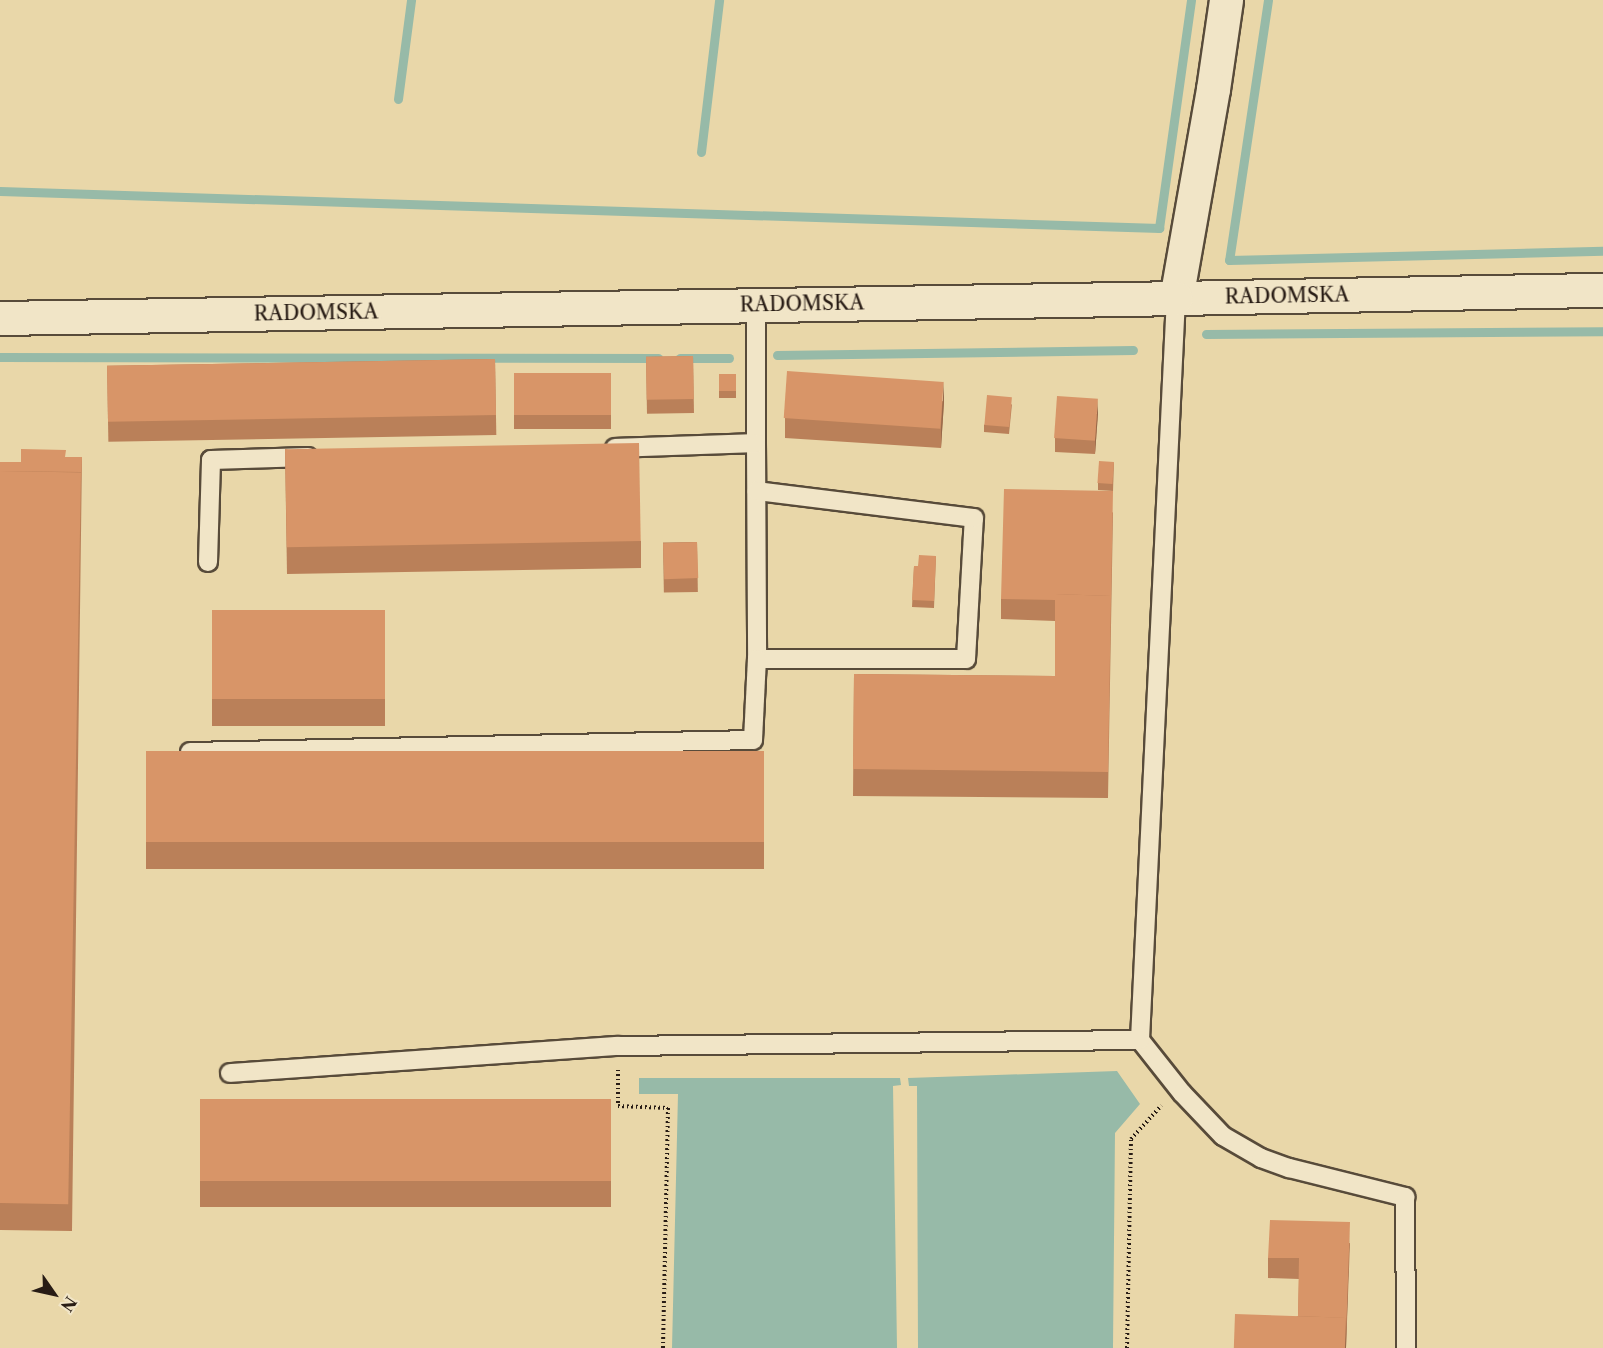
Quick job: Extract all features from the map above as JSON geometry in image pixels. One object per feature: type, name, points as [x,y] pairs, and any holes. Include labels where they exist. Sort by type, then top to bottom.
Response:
[{"type":"street","points":[[1176,298],[1213,89],[1226,0]]},
{"type":"street","name":"RADOMSKA","points":[[0,318],[1603,290]]},
{"type":"lane","points":[[1176,298],[1140,1040],[1177,1088],[1223,1136],[1260,1158],[1289,1168],[1405,1197],[1406,1348]]},
{"type":"lane","points":[[190,752],[753,740],[757,659],[756,305]]},
{"type":"lane","points":[[602,448],[756,443]]},
{"type":"lane","points":[[208,562],[211,460],[329,456]]},
{"type":"lane","points":[[757,491],[974,518],[966,659],[757,659]]},
{"type":"lane","points":[[230,1073],[617,1046],[1140,1040]]},
{"type":"path","points":[[617,1046],[618,1106],[668,1108],[663,1348]]},
{"type":"path","points":[[1127,1348],[1131,1139],[1177,1088]]},
{"type":"shaded area","points":[[1117,1071],[1140,1104],[1115,1133],[1113,1348],[672,1348],[678,1094],[639,1094],[639,1078],[908,1078]]},
{"type":"pier","points":[[900,1078],[908,1078],[909,1086],[917,1086],[918,1348],[897,1348],[893,1086],[901,1085]]},
{"type":"building","points":[[693,356],[694,399],[647,400],[646,357]]},
{"type":"building","points":[[495,359],[496,415],[108,422],[107,366]]},
{"type":"building","points":[[787,371],[944,382],[940,429],[784,418]]},
{"type":"building","points":[[514,373],[611,373],[611,415],[514,415]]},
{"type":"building","points":[[719,374],[736,374],[736,391],[719,391]]},
{"type":"building","points":[[987,395],[1012,397],[1009,427],[984,425]]},
{"type":"building","points":[[1057,396],[1098,399],[1095,441],[1054,438]]},
{"type":"building","points":[[639,443],[641,541],[287,547],[285,449]]},
{"type":"building","points":[[21,449],[66,450],[65,457],[82,457],[81,483],[81,472],[0,471],[0,462],[21,462]]},
{"type":"building","points":[[1099,461],[1114,462],[1112,484],[1097,483]]},
{"type":"building","points":[[0,471],[81,472],[68,1204],[0,1203]]},
{"type":"building","points":[[1004,489],[1113,491],[1111,602],[1111,596],[1055,594],[1055,600],[1001,599]]},
{"type":"building","points":[[697,542],[698,578],[664,579],[663,543]]},
{"type":"building","points":[[919,555],[936,556],[934,601],[912,600],[914,566],[918,566]]},
{"type":"building","points":[[1055,594],[1111,596],[1108,772],[853,769],[854,674],[1055,676]]},
{"type":"building","points":[[212,610],[385,610],[385,699],[212,699]]},
{"type":"building","points":[[146,751],[764,751],[764,842],[146,842]]},
{"type":"building","points":[[200,1099],[611,1099],[611,1181],[200,1181]]},
{"type":"building","points":[[1270,1220],[1350,1222],[1346,1335],[1346,1318],[1298,1316],[1299,1258],[1268,1258]]},
{"type":"building","points":[[1235,1314],[1346,1318],[1345,1348],[1234,1348]]},
{"type":"waterway","points":[[398,99],[411,0]]},
{"type":"waterway","points":[[701,152],[719,0]]},
{"type":"waterway","points":[[0,191],[1159,228],[1191,0]]},
{"type":"waterway","points":[[1268,0],[1229,260],[1603,251]]},
{"type":"waterway","points":[[1206,334],[1603,331]]},
{"type":"waterway","points":[[777,355],[1133,350]]},
{"type":"waterway","points":[[0,357],[658,358]]},
{"type":"waterway","points":[[680,358],[729,358]]}]
